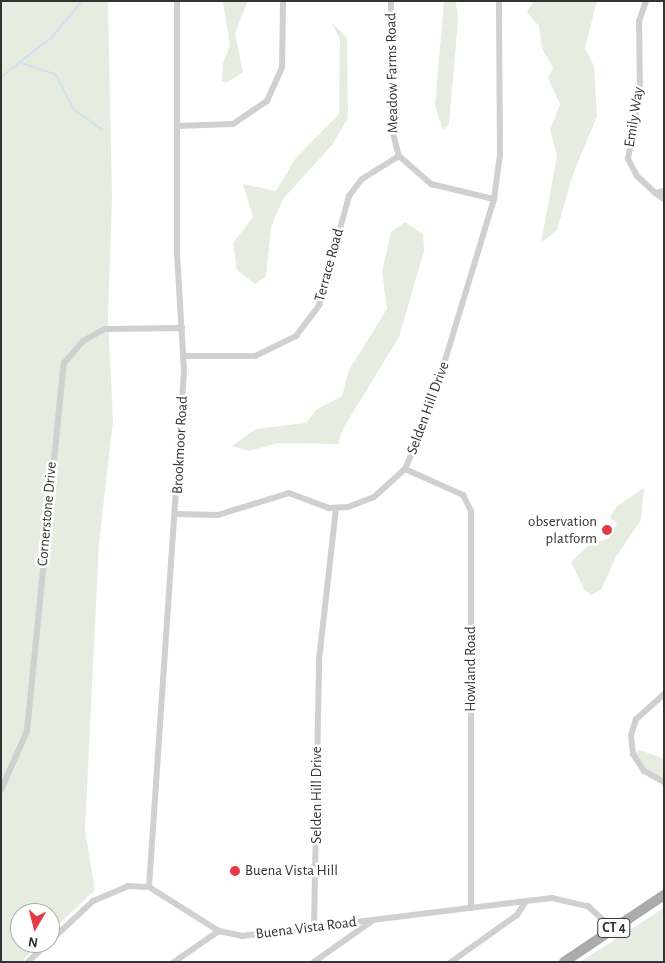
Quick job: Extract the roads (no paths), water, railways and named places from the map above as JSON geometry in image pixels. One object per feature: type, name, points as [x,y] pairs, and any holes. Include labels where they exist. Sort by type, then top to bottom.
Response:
[{"type":"main road","name":"CT 4","points":[[564,962],[664,895]]},
{"type":"street","name":"Brookmoor Road","points":[[150,887],[176,514],[184,356],[177,126],[177,1]]},
{"type":"street","points":[[177,126],[233,124],[267,101],[281,73],[283,1]]},
{"type":"street","name":"Meadow Farms Road","points":[[391,1],[391,125],[398,156]]},
{"type":"street","name":"Selden Hill Drive","points":[[314,927],[319,660],[336,509],[370,500],[405,469],[429,412],[494,199],[500,154],[499,1]]},
{"type":"street","name":"Emily Way","points":[[646,1],[639,21],[640,90],[628,159],[637,176],[664,199]]},
{"type":"street","points":[[398,156],[430,184],[494,199]]},
{"type":"street","name":"Terrace Road","points":[[184,356],[255,356],[296,336],[319,305],[349,196],[362,179],[398,156]]},
{"type":"street","points":[[655,193],[664,191]]},
{"type":"street","name":"Cornerstone Drive","points":[[1,790],[27,731],[64,363],[78,346],[105,330],[182,328]]},
{"type":"street","name":"Howland Road","points":[[405,469],[463,494],[472,511],[471,908]]},
{"type":"street","points":[[176,514],[218,515],[289,493],[336,509]]},
{"type":"street","points":[[664,694],[636,719],[631,735],[633,754],[644,771],[664,782]]},
{"type":"street","points":[[28,962],[100,895],[123,887],[150,887]]},
{"type":"street","name":"Buena Vista Road","points":[[150,887],[219,931],[256,936],[526,901],[572,901],[597,912],[613,929]]},
{"type":"street","points":[[452,962],[517,915],[526,901]]},
{"type":"street","points":[[314,962],[372,920]]},
{"type":"street","points":[[174,962],[219,931]]},
{"type":"waterway","points":[[1,77],[52,37],[82,1]]},
{"type":"waterway","points":[[22,63],[56,75],[73,109],[102,129]]},
{"type":"place","name":"observation platform","points":[[607,530]]},
{"type":"place","name":"Buena Vista Hill","points":[[235,871]]}]
